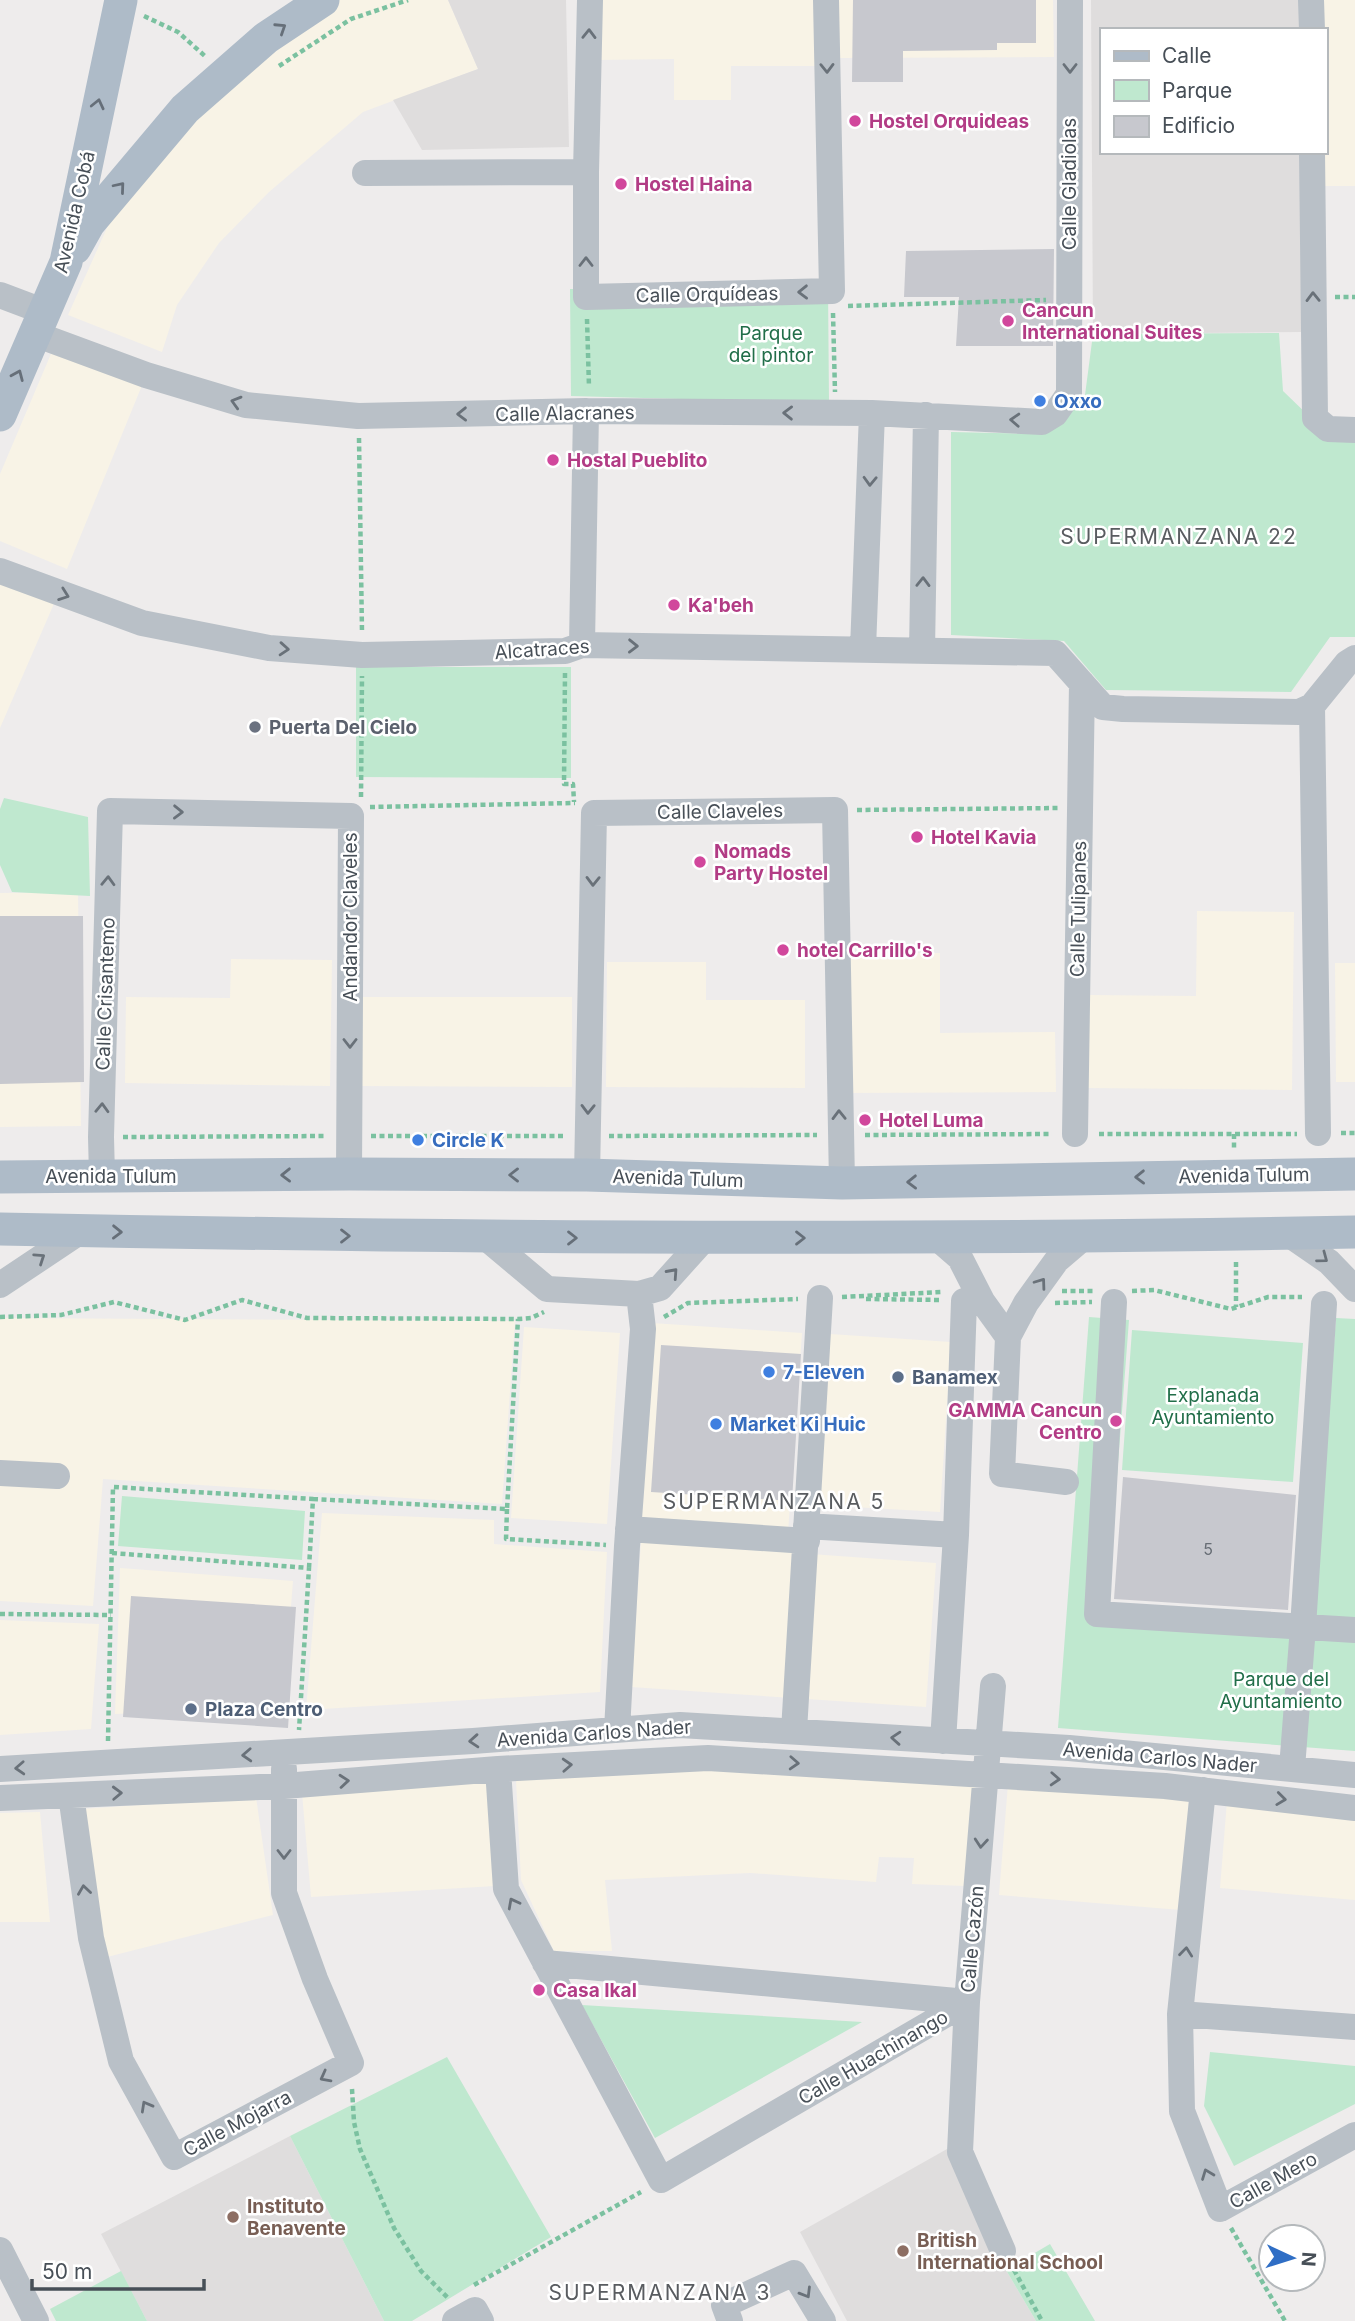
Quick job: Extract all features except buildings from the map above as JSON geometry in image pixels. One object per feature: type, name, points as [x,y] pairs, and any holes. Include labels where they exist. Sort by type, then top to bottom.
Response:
[{"type":"main road","name":"Avenida Cobá","points":[[0,415],[66,262],[121,0]]},
{"type":"main road","points":[[66,262],[89,223],[185,109],[266,38],[323,0]]},
{"type":"main road","name":"Avenida Tulum","points":[[0,1177],[587,1175],[842,1183],[1355,1174]]},
{"type":"main road","points":[[0,1229],[705,1238],[1084,1237],[1355,1232]]},
{"type":"street","points":[[586,297],[590,0]]},
{"type":"street","points":[[826,0],[832,299]]},
{"type":"street","name":"Calle Gladiolas","points":[[1069,369],[1070,0]]},
{"type":"street","points":[[1311,0],[1312,28]]},
{"type":"street","points":[[1312,154],[1315,418],[1328,429],[1355,430]]},
{"type":"street","points":[[365,173],[586,172]]},
{"type":"street","name":"Calle Alacranes","points":[[0,295],[40,323],[146,374],[246,405],[358,416],[586,411],[872,413],[1042,422],[1055,414],[1069,394],[1069,369]]},
{"type":"street","name":"Calle Orquídeas","points":[[586,297],[832,299]]},
{"type":"street","points":[[573,648],[586,411]]},
{"type":"street","points":[[863,649],[872,413]]},
{"type":"street","points":[[922,651],[926,415]]},
{"type":"street","name":"Alcatraces","points":[[0,571],[142,623],[269,648],[362,655],[573,648],[1055,653],[1103,707],[1298,712],[1312,706]]},
{"type":"street","points":[[1318,1133],[1312,706],[1355,658]]},
{"type":"street","name":"Calle Tulipanes","points":[[1074,1134],[1082,683]]},
{"type":"street","points":[[584,808],[587,1175]]},
{"type":"street","name":"Calle Claveles","points":[[584,808],[835,810]]},
{"type":"street","points":[[835,810],[842,1183]]},
{"type":"street","name":"Andandor Claveles","points":[[110,811],[351,816],[349,1174]]},
{"type":"street","name":"Calle Crisantemo","points":[[102,1176],[110,811]]},
{"type":"street","points":[[0,1285],[80,1231]]},
{"type":"street","points":[[1287,1233],[1329,1262],[1355,1289]]},
{"type":"street","points":[[485,1237],[547,1289],[639,1294],[660,1288],[705,1238]]},
{"type":"street","points":[[1066,1482],[1002,1475],[1008,1336],[1026,1303],[1057,1260],[1084,1237]]},
{"type":"street","points":[[937,1238],[960,1258],[982,1301],[1008,1336]]},
{"type":"street","points":[[617,1730],[643,1329],[639,1294]]},
{"type":"street","points":[[794,1731],[820,1298]]},
{"type":"street","points":[[943,1741],[956,1535],[964,1300]]},
{"type":"street","points":[[1114,1302],[1097,1614],[1355,1630]]},
{"type":"street","points":[[1292,1768],[1324,1304]]},
{"type":"street","points":[[0,1473],[57,1476]]},
{"type":"street","points":[[628,1538],[806,1533],[956,1535]]},
{"type":"street","name":"Calle Cazón","points":[[993,1686],[967,2003],[960,2152],[1003,2251]]},
{"type":"street","name":"Avenida Carlos Nader","points":[[0,1769],[473,1741],[680,1725],[1101,1751],[1355,1774]]},
{"type":"street","points":[[1098,1782],[1101,1751]]},
{"type":"street","points":[[291,1752],[284,1786],[285,1894],[315,1979],[351,2063]]},
{"type":"street","name":"Avenida Carlos Nader","points":[[0,1798],[284,1786],[498,1769],[709,1758],[1203,1790],[1355,1808]]},
{"type":"street","points":[[498,1769],[506,1889],[661,2180]]},
{"type":"street","name":"Calle Mero","points":[[1203,1790],[1180,2014],[1182,2111],[1220,2209],[1355,2135]]},
{"type":"street","name":"Calle Mojarra","points":[[71,1795],[91,1938],[121,2061],[174,2157],[351,2063]]},
{"type":"street","name":"Calle Huachinango","points":[[545,1963],[967,2003]]},
{"type":"street","name":"Calle Huachinango","points":[[661,2180],[967,2003]]},
{"type":"street","points":[[1180,2014],[1355,2027]]},
{"type":"street","points":[[2,2260],[36,2321]]},
{"type":"street","points":[[730,2321],[724,2305],[794,2273],[823,2321]]},
{"type":"path","points":[[586,297],[589,397],[586,411]]},
{"type":"path","points":[[838,414],[832,299],[1068,299]]},
{"type":"path","points":[[358,416],[362,655],[361,807],[584,808],[573,784],[564,784],[573,648]]},
{"type":"path","points":[[835,810],[1080,808]]},
{"type":"path","points":[[101,1137],[1355,1133]]},
{"type":"path","points":[[1236,1233],[1236,1307]]},
{"type":"path","points":[[518,1319],[506,1539],[628,1538]]},
{"type":"path","points":[[108,1762],[113,1486],[507,1509]]},
{"type":"path","points":[[291,1752],[313,1499]]},
{"type":"path","points":[[112,1553],[309,1568]]},
{"type":"path","points":[[0,1614],[111,1615]]},
{"type":"path","points":[[351,2063],[354,2122],[360,2149],[394,2228],[421,2271],[449,2299],[471,2310],[661,2180]]},
{"type":"path","points":[[1220,2209],[1285,2321]]},
{"type":"path","points":[[1003,2251],[1042,2321]]},
{"type":"shaded area","points":[[334,0],[448,0],[478,69],[363,112],[269,192],[219,243],[177,305],[162,352],[68,315],[119,201],[180,116]]},
{"type":"shaded area","points":[[448,0],[566,0],[569,147],[422,150],[393,100],[478,69]]},
{"type":"shaded area","points":[[596,0],[816,0],[817,66],[731,66],[731,100],[674,100],[674,59],[596,60]]},
{"type":"shaded area","points":[[838,0],[1053,0],[1054,57],[838,58]]},
{"type":"shaded area","points":[[1091,0],[1299,0],[1299,28],[1100,28],[1100,154],[1300,154],[1302,332],[1093,334]]},
{"type":"shaded area","points":[[1309,0],[1355,0],[1355,186],[1309,186],[1309,154],[1327,154],[1327,28],[1309,28]]},
{"type":"shaded area","points":[[56,342],[145,378],[67,569],[0,541],[0,474]]},
{"type":"shaded area","points":[[0,574],[56,599],[0,728]]},
{"type":"shaded area","points":[[78,892],[81,1126],[0,1127],[0,893]]},
{"type":"shaded area","points":[[1197,911],[1294,912],[1292,1090],[1088,1088],[1089,995],[1196,996]]},
{"type":"shaded area","points":[[844,953],[940,953],[940,1033],[1055,1032],[1056,1092],[844,1093]]},
{"type":"shaded area","points":[[231,959],[332,960],[330,1086],[125,1083],[126,997],[230,998]]},
{"type":"shaded area","points":[[607,962],[706,962],[706,1000],[805,1000],[805,1088],[606,1087]]},
{"type":"shaded area","points":[[1335,963],[1355,963],[1355,1082],[1336,1082]]},
{"type":"shaded area","points":[[361,997],[572,997],[572,1087],[360,1086]]},
{"type":"shaded area","points":[[0,1318],[515,1321],[502,1504],[103,1479],[93,1606],[0,1601]]},
{"type":"shaded area","points":[[652,1323],[802,1333],[788,1533],[639,1523]]},
{"type":"shaded area","points":[[524,1327],[620,1333],[607,1524],[511,1518]]},
{"type":"shaded area","points":[[830,1334],[951,1342],[940,1512],[819,1505]]},
{"type":"shaded area","points":[[322,1513],[494,1520],[494,1544],[607,1552],[600,1692],[306,1710]]},
{"type":"shaded area","points":[[641,1542],[936,1563],[926,1707],[631,1687]]},
{"type":"shaded area","points":[[120,1568],[293,1581],[283,1707],[115,1714]]},
{"type":"shaded area","points":[[0,1620],[99,1624],[91,1729],[0,1735]]},
{"type":"shaded area","points":[[709,1767],[976,1782],[965,1886],[912,1884],[914,1858],[879,1857],[876,1882],[750,1873],[605,1880],[612,1951],[554,1951],[521,1880],[516,1780]]},
{"type":"shaded area","points":[[488,1781],[495,1886],[311,1897],[302,1793]]},
{"type":"shaded area","points":[[1008,1784],[1189,1798],[1181,1910],[999,1895]]},
{"type":"shaded area","points":[[256,1797],[273,1915],[107,1957],[82,1809]]},
{"type":"shaded area","points":[[1227,1801],[1355,1813],[1355,1900],[1220,1888]]},
{"type":"shaded area","points":[[40,1812],[50,1922],[0,1922],[0,1813]]},
{"type":"shaded area","name":"Instituto Benavente","points":[[290,2136],[384,2321],[147,2321],[101,2234]]},
{"type":"shaded area","name":"British International School","points":[[947,2149],[1006,2270],[1036,2321],[847,2321],[800,2232]]},
{"type":"green space","name":"Parque del pintor","points":[[828,286],[829,403],[571,396],[570,289]]},
{"type":"green space","points":[[1279,333],[1283,391],[1312,419],[1355,421],[1355,637],[1330,637],[1291,692],[1106,690],[1064,641],[951,635],[951,432],[1046,434],[1085,395],[1093,334]]},
{"type":"green space","points":[[356,667],[571,667],[571,778],[356,777]]},
{"type":"green space","points":[[4,798],[88,817],[90,896],[12,892],[0,865],[0,809]]},
{"type":"green space","name":"Parque del Ayuntamiento","points":[[1089,1317],[1129,1320],[1106,1621],[1311,1637],[1336,1318],[1355,1319],[1355,1751],[1058,1728]]},
{"type":"green space","name":"Explanada Ayuntamiento","points":[[1132,1330],[1303,1343],[1293,1482],[1122,1470]]},
{"type":"green space","points":[[122,1496],[305,1511],[302,1560],[118,1546]]},
{"type":"green space","points":[[582,2005],[862,2022],[655,2138]]},
{"type":"green space","points":[[1210,2052],[1355,2066],[1355,2104],[1234,2166],[1204,2106]]},
{"type":"green space","points":[[447,2057],[551,2237],[412,2321],[384,2321],[290,2136]]},
{"type":"green space","points":[[1050,2244],[1095,2321],[1036,2321],[1006,2270]]},
{"type":"green space","points":[[121,2271],[147,2321],[56,2321],[50,2309]]},
{"type":"place","name":"Hostel Orquideas","points":[[855,121]]},
{"type":"place","name":"Hostel Haina","points":[[621,184]]},
{"type":"place","name":"Cancun International Suites","points":[[1008,321]]},
{"type":"place","name":"Oxxo","points":[[1040,401]]},
{"type":"place","name":"Hostal Pueblito","points":[[553,460]]},
{"type":"place","name":"Ka'beh","points":[[674,605]]},
{"type":"place","name":"Puerta Del Cielo","points":[[255,727]]},
{"type":"place","name":"Hotel Kavia","points":[[917,837]]},
{"type":"place","name":"Nomads Party Hostel","points":[[700,862]]},
{"type":"place","name":"hotel Carrillo's","points":[[783,950]]},
{"type":"place","name":"Hotel Luma","points":[[865,1120]]},
{"type":"place","name":"Circle K","points":[[418,1140]]},
{"type":"place","name":"7-Eleven","points":[[769,1372]]},
{"type":"place","name":"Banamex","points":[[898,1377]]},
{"type":"place","name":"GAMMA Cancun Centro","points":[[1116,1421]]},
{"type":"place","name":"Market Ki Huic","points":[[716,1424]]},
{"type":"place","name":"Plaza Centro","points":[[191,1709]]},
{"type":"place","name":"Casa Ikal","points":[[539,1990]]},
{"type":"place","name":"Instituto Benavente","points":[[233,2217]]},
{"type":"place","name":"British International School","points":[[903,2251]]},
{"type":"district","name":"SUPERMANZANA 22","points":[[1179,537]]},
{"type":"district","name":"SUPERMANZANA 5","points":[[774,1502]]},
{"type":"district","name":"SUPERMANZANA 3","points":[[660,2293]]}]
